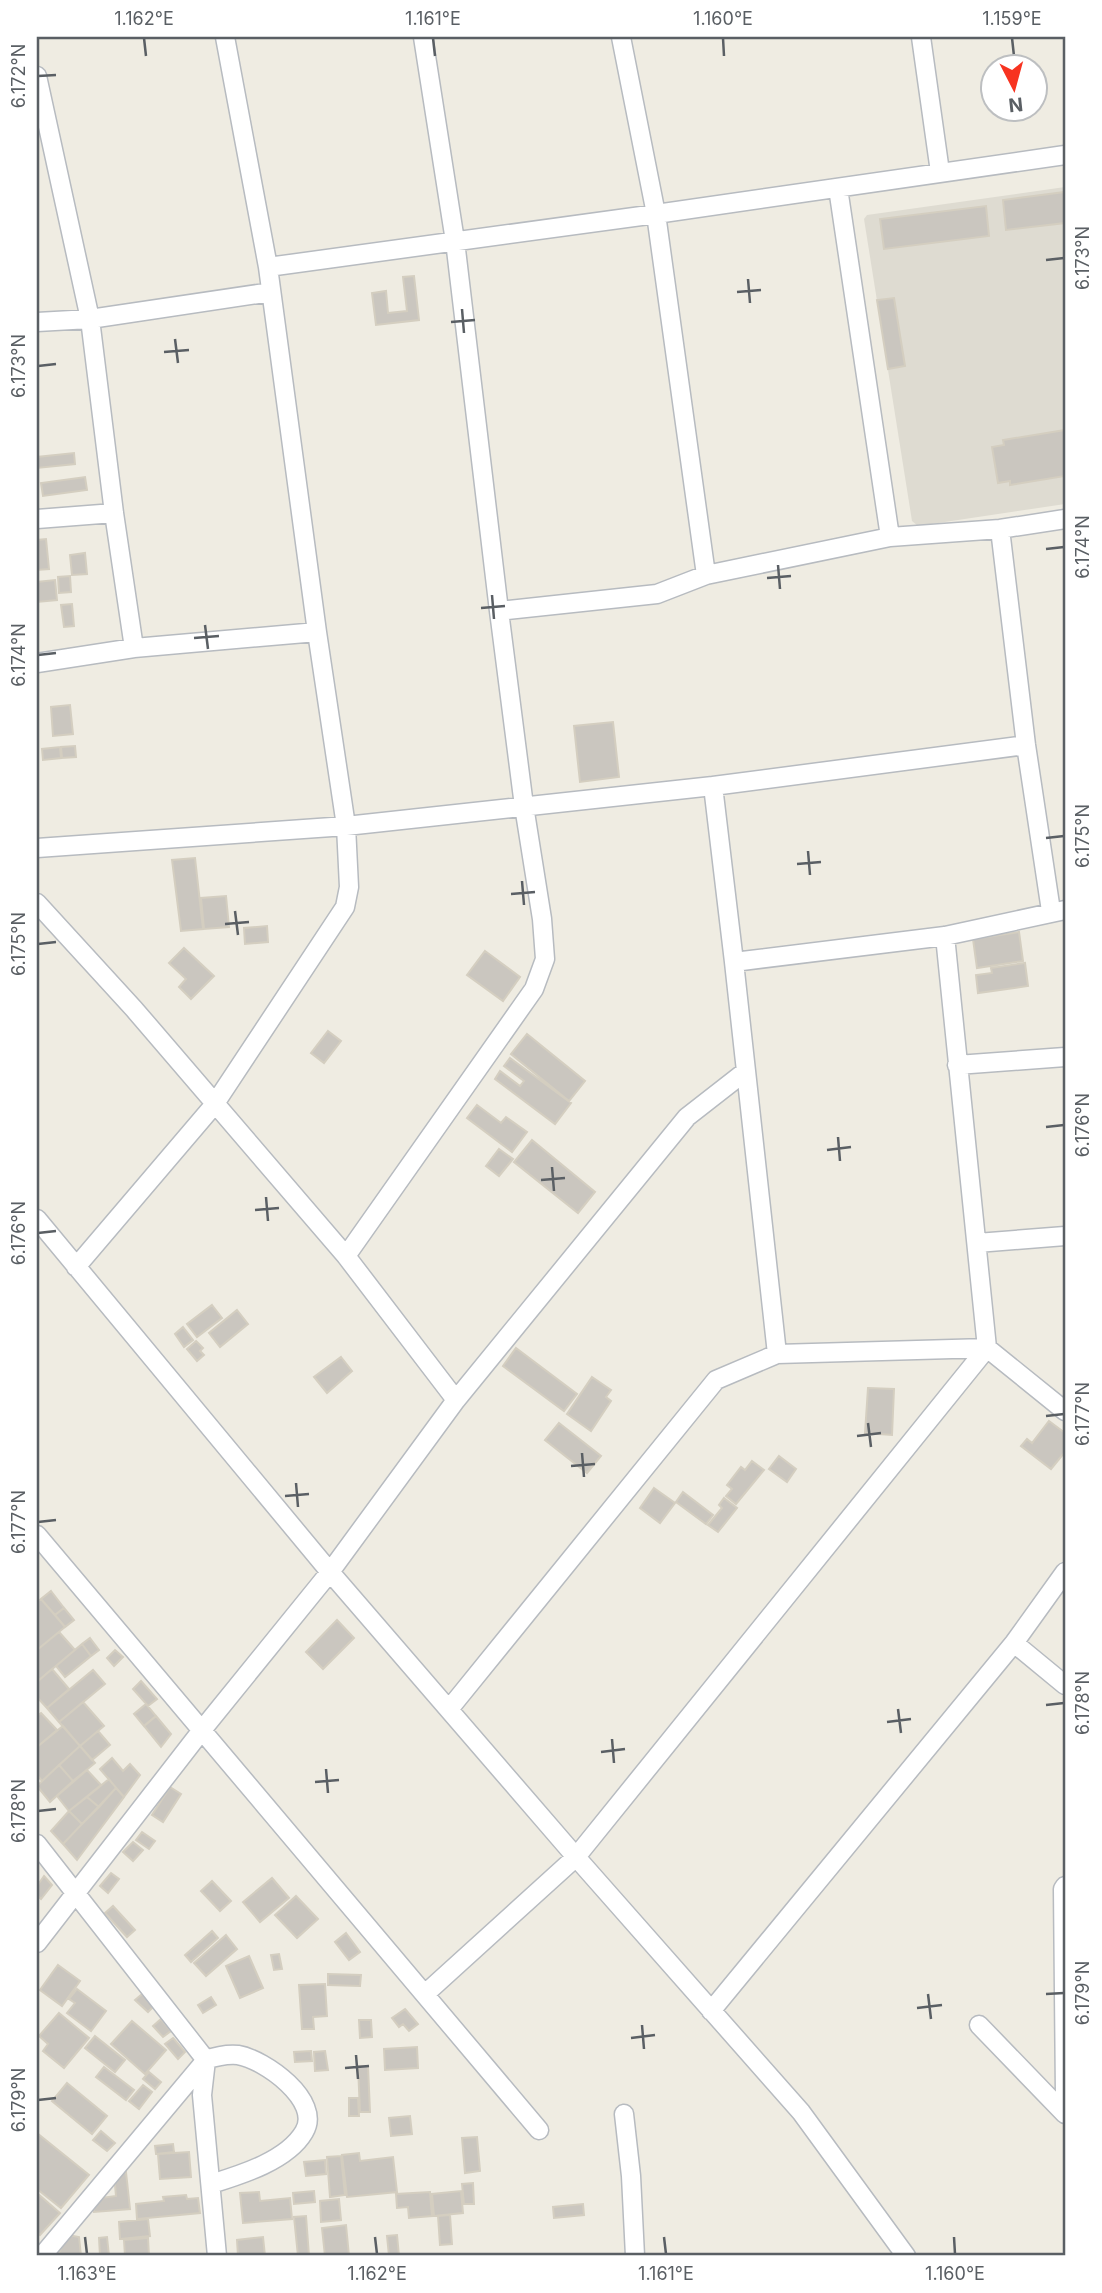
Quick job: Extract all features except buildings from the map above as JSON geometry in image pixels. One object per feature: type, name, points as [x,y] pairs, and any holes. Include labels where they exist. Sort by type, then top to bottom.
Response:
[{"type":"street","points":[[76,1266],[214,1105],[345,908],[349,887],[346,826],[268,267],[225,37]]},
{"type":"street","points":[[346,1256],[534,989],[545,959],[542,919],[524,806],[499,611],[455,241],[424,37]]},
{"type":"street","points":[[621,37],[656,214],[706,575]]},
{"type":"street","points":[[921,37],[940,172]]},
{"type":"street","points":[[37,76],[90,318],[134,648]]},
{"type":"street","points":[[268,267],[1065,155]]},
{"type":"street","points":[[838,188],[890,537]]},
{"type":"street","points":[[37,322],[90,318],[271,292]]},
{"type":"street","points":[[37,519],[114,513]]},
{"type":"street","points":[[499,611],[657,594],[706,575],[890,537],[1000,529],[1065,519]]},
{"type":"street","points":[[734,962],[945,936],[1058,911],[1026,744],[1000,529]]},
{"type":"street","points":[[37,663],[134,648],[317,632]]},
{"type":"street","points":[[37,848],[346,826],[713,786],[1026,744]]},
{"type":"street","points":[[713,786],[776,1354]]},
{"type":"street","points":[[37,903],[134,1009],[346,1256],[456,1400]]},
{"type":"street","points":[[425,1994],[576,1857],[987,1348],[945,936]]},
{"type":"street","points":[[957,1065],[1065,1057]]},
{"type":"street","points":[[37,1942],[202,1730],[330,1572],[456,1400],[687,1117],[746,1071]]},
{"type":"street","points":[[37,1219],[330,1572],[801,2112],[906,2256]]},
{"type":"street","points":[[977,1243],[1065,1236]]},
{"type":"street","points":[[450,1708],[716,1380],[776,1354],[987,1348],[1065,1411]]},
{"type":"street","points":[[37,1535],[539,2130]]},
{"type":"street","points":[[711,2011],[1014,1643],[1065,1572]]},
{"type":"street","points":[[1014,1643],[1065,1685]]},
{"type":"street","points":[[37,1844],[206,2060],[202,2095],[217,2256]]},
{"type":"street","points":[[1065,1886],[1065,2095]]},
{"type":"street","points":[[979,2025],[1065,2114]]},
{"type":"street","points":[[42,2256],[206,2060],[220,2055],[240,2055],[284,2078],[297,2092],[307,2113],[306,2130],[296,2142],[270,2162],[240,2176],[211,2184]]},
{"type":"street","points":[[624,2114],[631,2176],[635,2256]]},
{"type":"shaded area","points":[[1065,187],[1065,504],[918,526],[912,521],[864,219],[867,215]]}]
